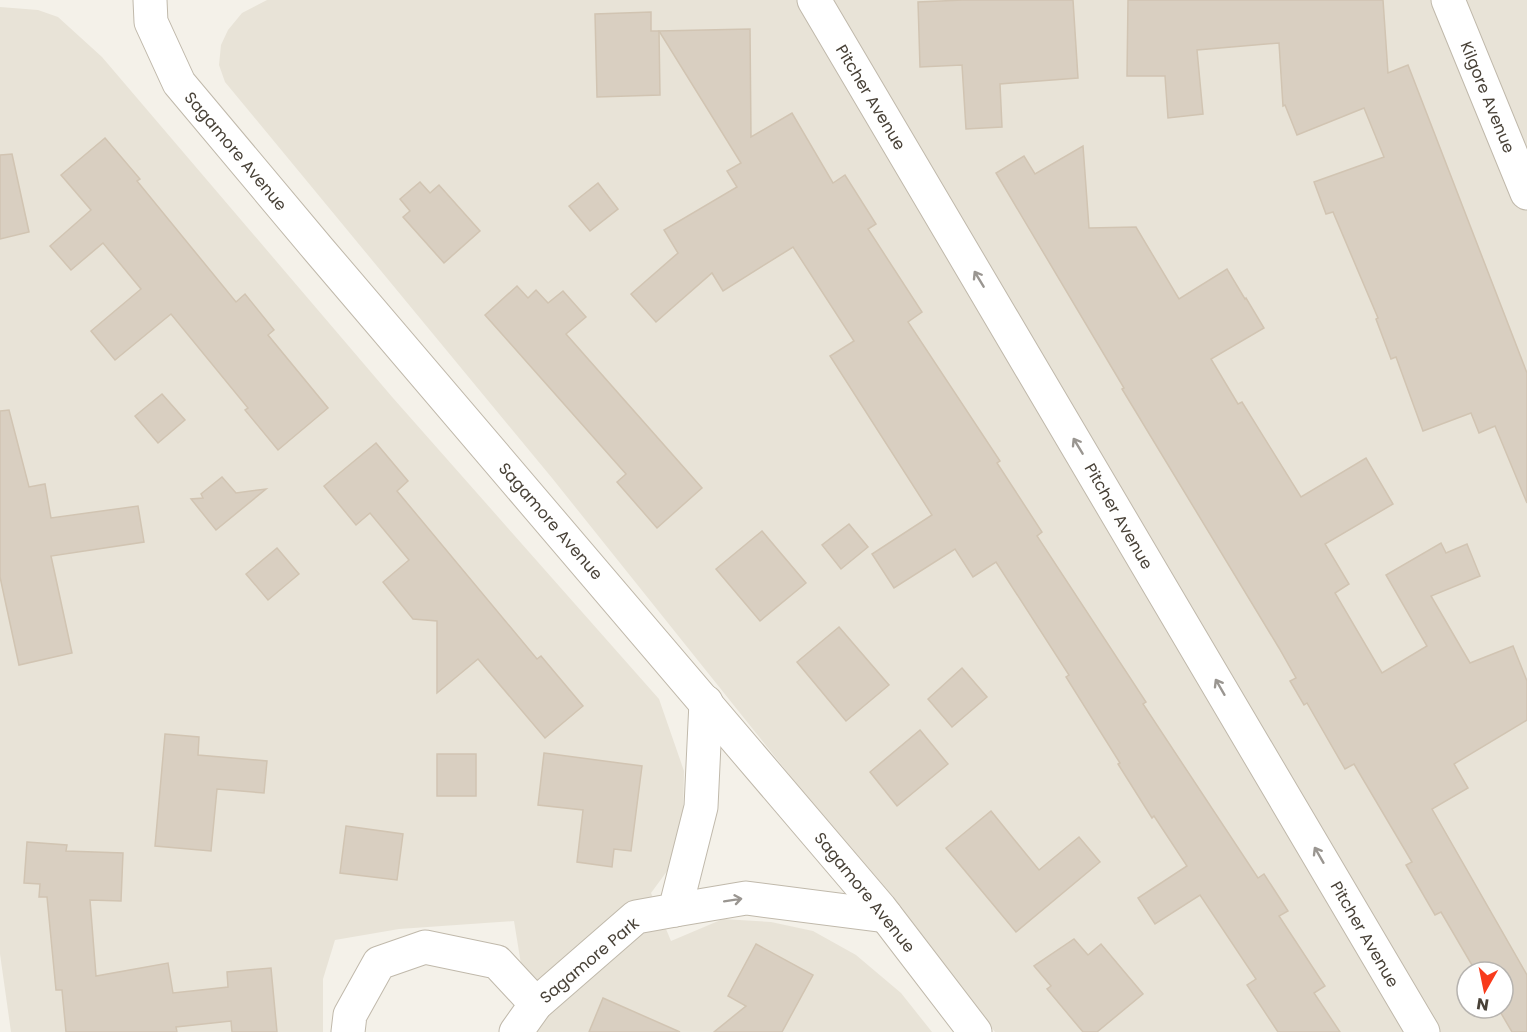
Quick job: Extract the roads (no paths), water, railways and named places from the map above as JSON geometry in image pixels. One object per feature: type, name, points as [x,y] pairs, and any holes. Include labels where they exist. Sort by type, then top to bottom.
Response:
[{"type":"street","name":"Sagamore Avenue","points":[[150,0],[151,22],[179,83],[886,916],[975,1032]]},
{"type":"street","name":"Pitcher Avenue","points":[[814,0],[1423,1032]]},
{"type":"street","name":"Kilgore Avenue","points":[[1448,0],[1527,193]]},
{"type":"street","points":[[675,910],[701,807],[706,702]]},
{"type":"street","name":"Sagamore Park","points":[[516,1032],[536,1004],[636,917],[746,898],[886,916]]},
{"type":"street","points":[[348,1032],[350,1015],[379,963],[425,947],[497,962],[536,1004]]}]
